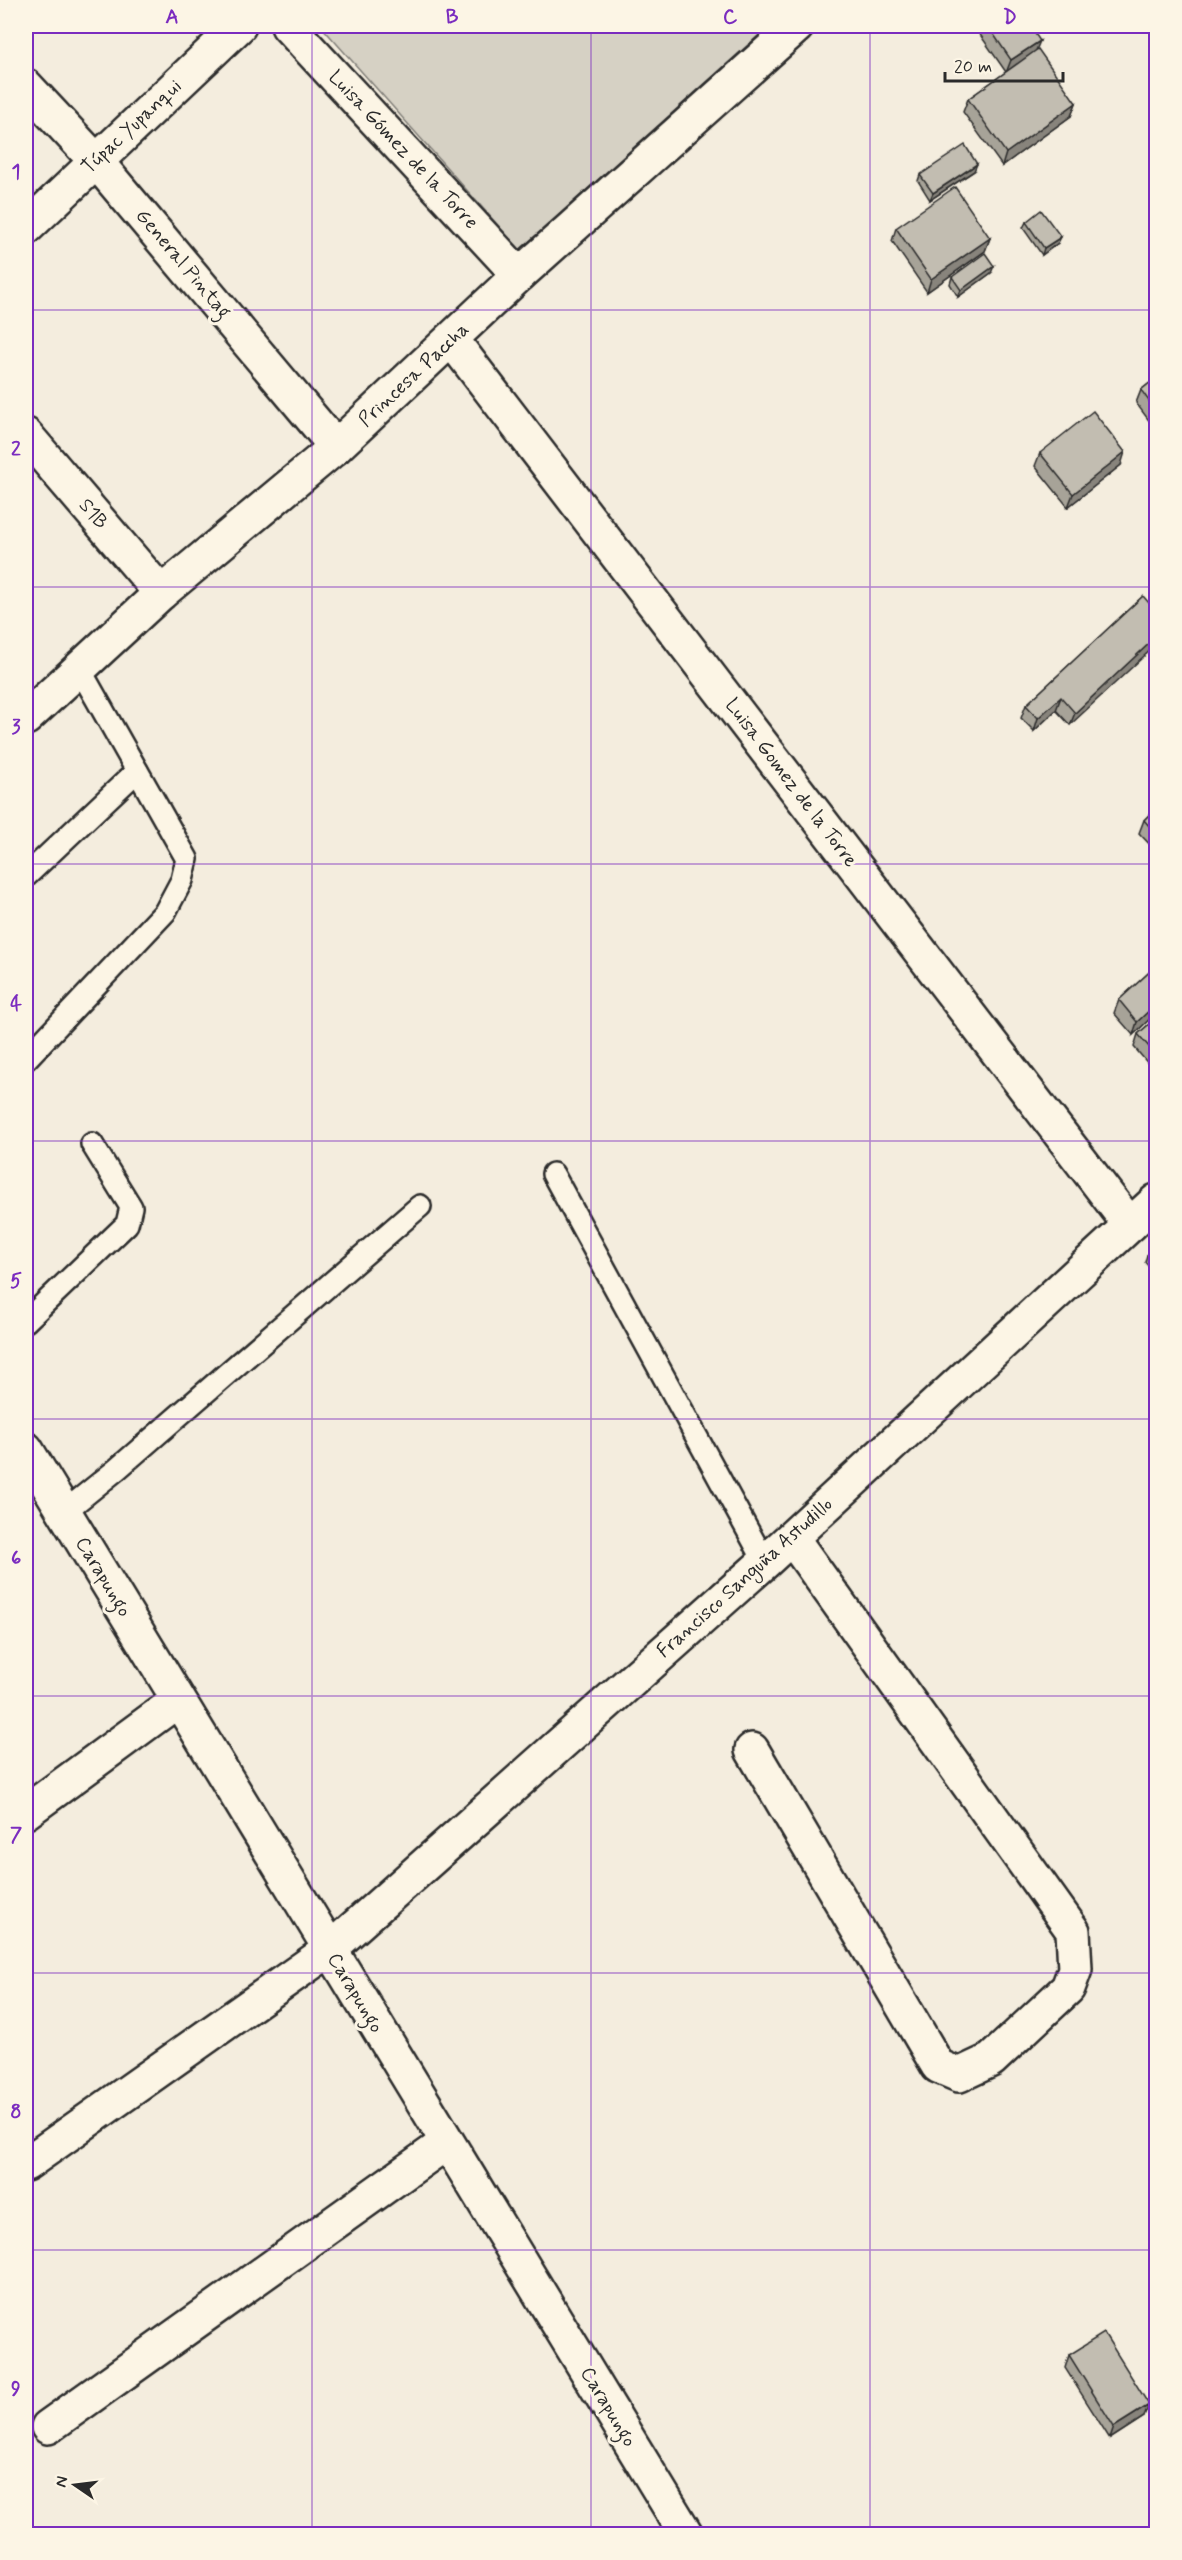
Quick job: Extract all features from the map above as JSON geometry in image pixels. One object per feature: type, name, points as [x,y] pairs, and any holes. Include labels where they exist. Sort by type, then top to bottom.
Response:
[{"type":"street","name":"Túpac Yupanqui","points":[[26,228],[239,26]]},
{"type":"street","name":"Luisa Gómez de la Torre","points":[[288,26],[519,274]]},
{"type":"street","name":"Princesa Paccha","points":[[26,718],[161,593],[336,447],[452,340],[519,274],[797,26]]},
{"type":"street","name":"General Pintag","points":[[26,86],[96,161],[336,447]]},
{"type":"street","name":"Luisa Gomez de la Torre","points":[[452,340],[1130,1226]]},
{"type":"street","name":"S1B","points":[[26,435],[161,593]]},
{"type":"street","name":"Francisco Sanguña Astudillo","points":[[26,2164],[329,1950],[792,1538],[1156,1201]]},
{"type":"street","name":"Carapungo","points":[[26,1449],[177,1701],[686,2535]]},
{"type":"street","points":[[752,1750],[938,2066],[959,2075],[991,2060],[1068,1988],[1075,1969],[1072,1931],[792,1538]]},
{"type":"street","points":[[26,1812],[177,1701]]},
{"type":"street","points":[[48,2427],[446,2143]]},
{"type":"lane","points":[[26,1059],[165,912],[182,880],[187,859],[79,668]]},
{"type":"lane","points":[[26,876],[137,771]]},
{"type":"lane","points":[[26,1321],[127,1224],[131,1206],[92,1144]]},
{"type":"lane","points":[[553,1174],[765,1562]]},
{"type":"lane","points":[[64,1512],[116,1470],[420,1206]]},
{"type":"shaded area","points":[[321,26],[769,26],[520,250]]},
{"type":"building","points":[[988,26],[1030,26],[1040,41],[1011,60]]},
{"type":"building","points":[[1038,49],[1076,103],[1006,153],[968,99]]},
{"type":"building","points":[[965,145],[977,164],[933,193],[920,175]]},
{"type":"building","points":[[955,187],[990,238],[931,279],[896,228]]},
{"type":"building","points":[[1041,210],[1061,237],[1044,248],[1026,222]]},
{"type":"building","points":[[985,253],[994,266],[961,290],[952,277]]},
{"type":"building","points":[[1156,378],[1156,411],[1141,390]]},
{"type":"building","points":[[1093,411],[1125,452],[1073,494],[1040,453]]},
{"type":"building","points":[[1143,596],[1156,611],[1156,637],[1075,713],[1061,697],[1038,718],[1026,705]]},
{"type":"building","points":[[1156,808],[1156,834],[1144,820]]},
{"type":"building","points":[[1156,966],[1156,1004],[1137,1022],[1119,1000]]},
{"type":"building","points":[[1156,1018],[1156,1055],[1138,1034]]},
{"type":"building","points":[[1156,1247],[1156,1266],[1147,1255]]},
{"type":"building","points":[[1104,2333],[1149,2405],[1114,2427],[1069,2355]]}]
